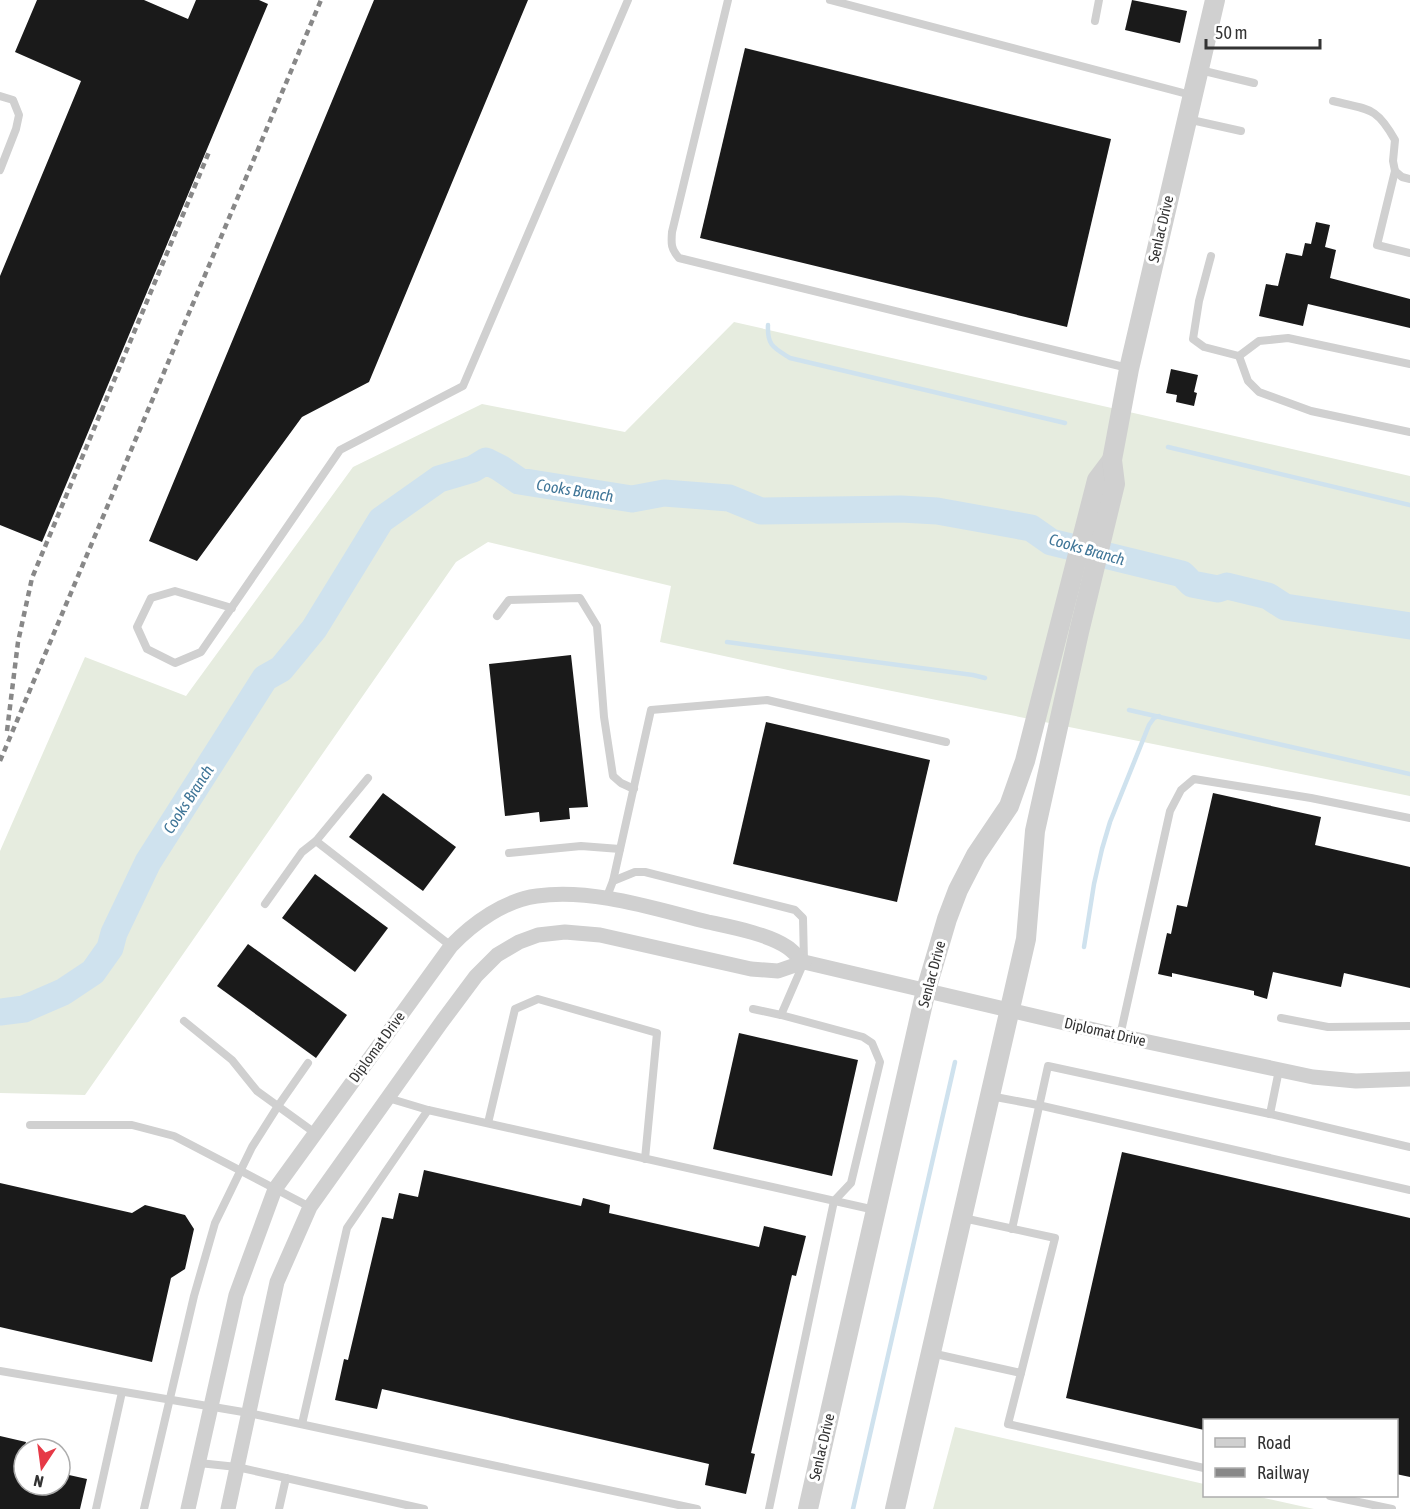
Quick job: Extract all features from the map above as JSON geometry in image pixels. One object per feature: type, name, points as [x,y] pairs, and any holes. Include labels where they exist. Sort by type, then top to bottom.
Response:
[{"type":"street","name":"Senlac Drive","points":[[895,1509],[1027,929],[1035,831],[1115,484],[1112,460],[1130,369],[1215,0]]},
{"type":"street","name":"Senlac Drive","points":[[808,1509],[926,990],[957,890],[976,855],[1009,806],[1025,761],[1097,480],[1112,460]]},
{"type":"street","name":"Diplomat Drive","points":[[188,1509],[236,1295],[274,1189],[451,946],[465,931],[514,902],[536,896],[577,894],[606,899],[752,932],[786,946],[804,962],[1120,1036],[1313,1077],[1356,1081],[1410,1079]]},
{"type":"street","points":[[228,1509],[277,1282],[310,1207],[476,976],[497,956],[519,942],[538,935],[564,932],[600,935],[752,969],[778,971],[804,962]]},
{"type":"lane","points":[[232,608],[175,591],[151,598],[137,627],[147,649],[175,663],[201,652],[232,608],[340,450],[463,386],[628,0]]},
{"type":"lane","points":[[728,0],[672,232],[671,244],[679,258],[1130,369]]},
{"type":"lane","points":[[830,0],[1193,95]]},
{"type":"lane","points":[[1095,21],[1099,0]]},
{"type":"lane","points":[[1199,69],[1254,82]]},
{"type":"lane","points":[[0,96],[13,100],[19,115],[0,170]]},
{"type":"lane","points":[[1334,101],[1368,108],[1378,114],[1395,140],[1393,161],[1395,171],[1377,245],[1410,253]]},
{"type":"lane","points":[[1187,119],[1241,131]]},
{"type":"lane","points":[[1395,171],[1402,177],[1410,179]]},
{"type":"lane","points":[[1211,256],[1199,301],[1193,339],[1204,347],[1239,356]]},
{"type":"lane","points":[[1239,356],[1259,341],[1288,338],[1410,363]]},
{"type":"lane","points":[[1239,356],[1248,381],[1259,392],[1311,411],[1410,432]]},
{"type":"lane","points":[[497,616],[509,600],[579,598],[597,626],[604,717],[614,776],[621,783],[634,789]]},
{"type":"lane","points":[[606,899],[613,881],[651,710],[767,700],[946,742]]},
{"type":"lane","points":[[265,904],[302,852],[316,841],[368,778]]},
{"type":"lane","points":[[1120,1036],[1170,811],[1182,790],[1194,779],[1311,798],[1410,818]]},
{"type":"lane","points":[[316,841],[451,946]]},
{"type":"lane","points":[[509,853],[581,846],[620,849]]},
{"type":"lane","points":[[613,881],[635,872],[645,872],[795,910],[803,918],[804,962],[782,1015]]},
{"type":"lane","points":[[488,1123],[515,1010],[538,999],[657,1033],[645,1159]]},
{"type":"lane","points":[[753,1008],[862,1037],[872,1043],[880,1062],[851,1183],[834,1201],[769,1509]]},
{"type":"lane","points":[[1281,1018],[1328,1027],[1410,1026]]},
{"type":"lane","points":[[184,1021],[232,1060],[257,1091],[315,1134]]},
{"type":"lane","points":[[144,1509],[194,1296],[215,1223],[252,1147],[308,1063]]},
{"type":"lane","points":[[1012,1229],[1048,1066],[1410,1147]]},
{"type":"lane","points":[[1270,1114],[1279,1070]]},
{"type":"lane","points":[[990,1096],[1410,1190]]},
{"type":"lane","points":[[388,1098],[428,1110],[876,1211]]},
{"type":"lane","points":[[302,1424],[347,1228],[428,1110]]},
{"type":"lane","points":[[30,1125],[132,1125],[147,1128],[174,1136],[310,1207]]},
{"type":"lane","points":[[962,1217],[1055,1238],[1008,1424],[1203,1468]]},
{"type":"lane","points":[[931,1353],[1021,1373]]},
{"type":"lane","points":[[0,1371],[249,1413],[697,1509]]},
{"type":"lane","points":[[96,1509],[122,1392]]},
{"type":"lane","points":[[199,1463],[237,1467],[424,1509]]},
{"type":"lane","points":[[279,1509],[286,1478]]},
{"type":"lane","points":[[1335,1497],[1392,1509]]},
{"type":"shaded area","points":[[734,322],[1410,476],[1410,796],[660,642],[671,586],[488,542],[456,562],[85,1095],[0,1093],[0,851],[85,657],[186,696],[353,467],[482,404],[625,432]]},
{"type":"shaded area","points":[[955,1427],[1203,1484],[1203,1497],[1260,1497],[1314,1509],[933,1509]]},
{"type":"building","points":[[37,0],[144,0],[188,19],[196,0],[259,0],[268,4],[42,542],[0,525],[0,276],[81,81],[15,52]]},
{"type":"building","points":[[374,0],[528,0],[369,382],[302,417],[197,561],[149,541]]},
{"type":"building","points":[[1132,0],[1187,11],[1180,43],[1125,30]]},
{"type":"building","points":[[745,48],[1111,139],[1067,327],[700,238]]},
{"type":"building","points":[[1316,222],[1330,225],[1325,247],[1336,250],[1330,278],[1410,299],[1410,328],[1308,304],[1303,326],[1259,316],[1266,284],[1278,286],[1286,253],[1302,256],[1305,243],[1311,244]]},
{"type":"building","points":[[1171,369],[1198,375],[1194,406],[1176,402],[1177,395],[1166,393]]},
{"type":"building","points":[[571,655],[588,807],[569,808],[570,819],[540,822],[539,812],[505,816],[489,664]]},
{"type":"building","points":[[766,722],[930,760],[897,902],[733,864]]},
{"type":"building","points":[[383,793],[456,847],[423,891],[349,837]]},
{"type":"building","points":[[1213,793],[1321,817],[1315,845],[1410,867],[1410,988],[1344,973],[1341,987],[1273,972],[1267,999],[1254,995],[1254,991],[1241,988],[1172,973],[1172,977],[1158,974],[1167,933],[1171,934],[1177,905],[1187,907]]},
{"type":"building","points":[[315,874],[388,928],[355,972],[282,918]]},
{"type":"building","points":[[248,944],[347,1015],[316,1058],[217,986]]},
{"type":"building","points":[[739,1033],[858,1060],[832,1176],[713,1149]]},
{"type":"building","points":[[1122,1152],[1410,1218],[1410,1477],[1398,1474],[1398,1419],[1203,1419],[1203,1430],[1066,1398]]},
{"type":"building","points":[[424,1170],[581,1206],[583,1198],[610,1205],[609,1213],[759,1247],[764,1226],[806,1236],[796,1276],[792,1275],[751,1453],[755,1454],[746,1494],[705,1485],[709,1464],[382,1389],[377,1409],[335,1400],[344,1359],[348,1360],[382,1217],[393,1219],[399,1193],[418,1197]]},
{"type":"building","points":[[0,1183],[132,1213],[145,1205],[185,1215],[194,1229],[185,1269],[171,1278],[152,1362],[0,1327]]},
{"type":"building","points":[[0,1436],[12,1439],[12,1497],[72,1497],[72,1476],[87,1479],[80,1509],[0,1509]]},
{"type":"waterway","points":[[768,325],[770,342],[790,358],[1065,423]]},
{"type":"waterway","points":[[1168,447],[1410,505]]},
{"type":"waterway","name":"Cooks Branch","points":[[0,1012],[24,1009],[63,992],[93,972],[110,948],[114,933],[148,862],[265,678],[281,669],[314,629],[381,520],[439,479],[473,469],[486,461],[519,481],[632,499],[664,493],[729,498],[761,511],[901,509],[937,511],[1031,528],[1051,542],[1182,574],[1192,584],[1218,589],[1227,586],[1268,596],[1285,607],[1410,626]]},
{"type":"waterway","points":[[727,642],[985,678]]},
{"type":"waterway","points":[[1129,710],[1410,774]]},
{"type":"waterway","points":[[1084,947],[1094,884],[1110,822],[1149,725],[1154,718],[1159,716]]},
{"type":"waterway","points":[[853,1509],[955,1062]]},
{"type":"railway","points":[[0,761],[321,0]]},
{"type":"railway","points":[[7,731],[18,642],[32,578],[209,152]]}]
